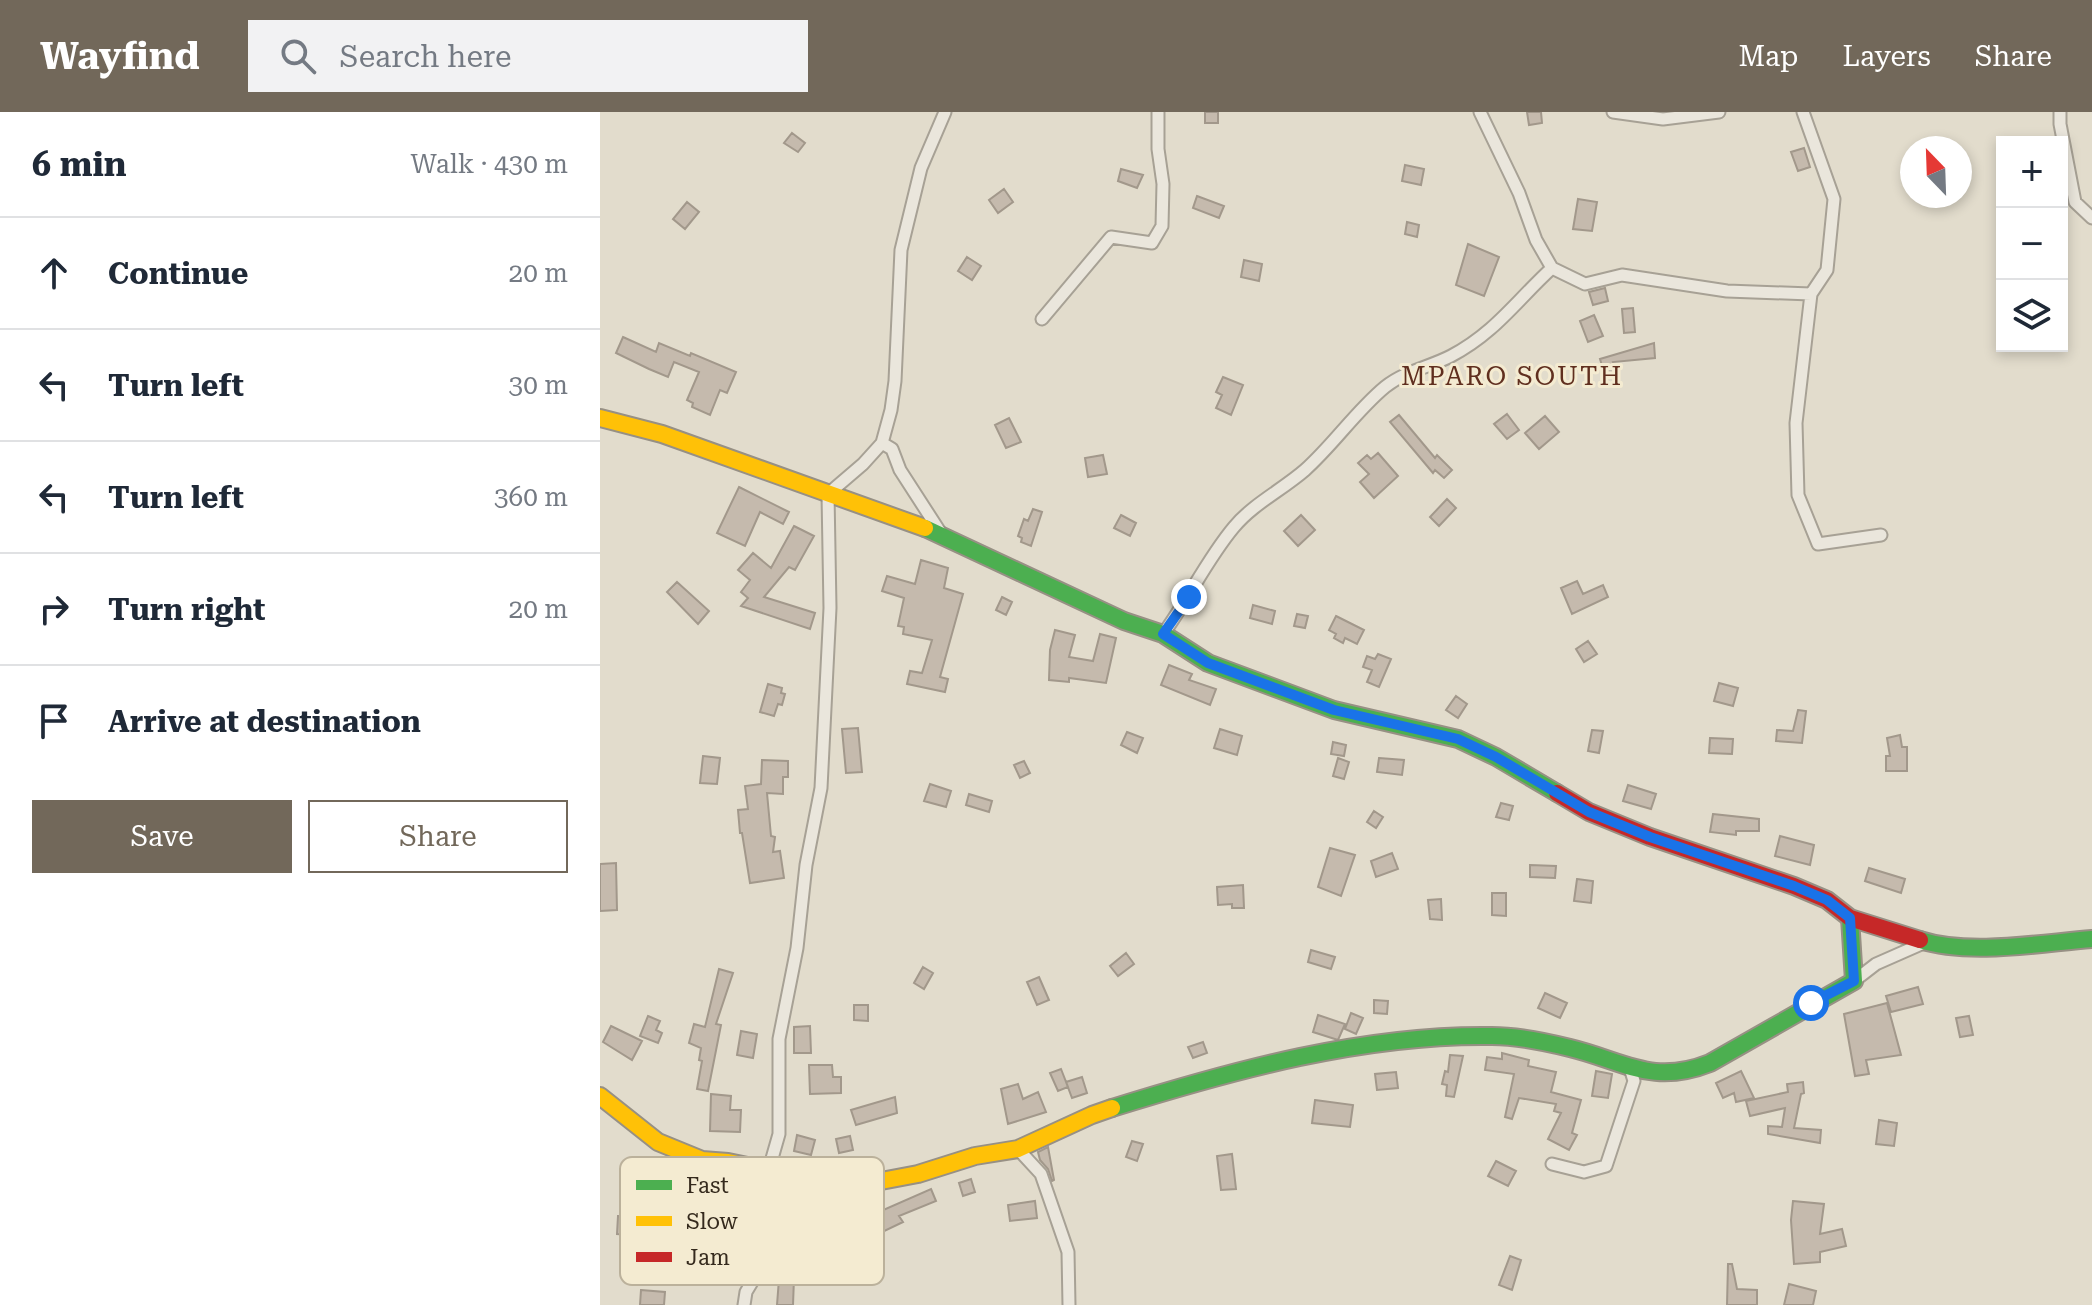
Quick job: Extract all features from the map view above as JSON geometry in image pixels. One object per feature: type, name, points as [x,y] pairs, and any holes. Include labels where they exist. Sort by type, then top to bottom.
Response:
[{"type":"street","points":[[828,494],[882,443],[895,381],[901,250],[921,168],[945,112]]},
{"type":"street","points":[[1042,319],[1111,237],[1152,243],[1162,226],[1163,184],[1158,149],[1158,112]]},
{"type":"street","points":[[1480,112],[1519,193],[1536,240],[1552,268],[1585,284],[1622,275],[1727,291],[1811,294]]},
{"type":"street","points":[[1613,112],[1663,119],[1719,112]]},
{"type":"street","points":[[1803,112],[1834,199],[1827,270],[1811,294],[1796,423],[1798,495],[1818,544],[1881,535]]},
{"type":"street","points":[[2060,112],[2075,202],[2092,218]]},
{"type":"street","points":[[1163,634],[1231,530],[1247,512],[1268,500],[1305,470],[1387,385],[1407,373],[1452,356],[1478,339],[1503,320],[1524,294],[1552,268]]},
{"type":"street","points":[[600,418],[662,434],[791,478],[943,536],[1124,621],[1163,634],[1208,663],[1334,710],[1458,739],[1496,757],[1589,812],[1650,837],[1794,886],[1827,900],[1850,918],[1926,942],[1983,947],[2092,939]]},
{"type":"street","points":[[882,443],[892,449],[912,491],[943,536]]},
{"type":"street","points":[[773,1157],[779,1134],[779,1039],[797,948],[806,865],[821,788],[830,608],[828,494]]},
{"type":"street","points":[[1850,918],[1854,981]]},
{"type":"street","points":[[884,1180],[918,1174],[975,1156],[1018,1149],[1092,1115],[1189,1084],[1312,1056],[1421,1037],[1496,1036],[1570,1048],[1630,1068],[1666,1073],[1687,1072],[1710,1063],[1854,981],[1876,964],[1926,942]]},
{"type":"street","points":[[1552,1164],[1584,1172],[1606,1166],[1634,1081],[1630,1068]]},
{"type":"street","points":[[600,1096],[658,1142],[693,1157]]},
{"type":"street","points":[[1018,1149],[1041,1174],[1068,1252],[1069,1305]]},
{"type":"street","points":[[744,1305],[750,1285]]},
{"type":"building","points":[[1205,112],[1218,112],[1218,123],[1205,123]]},
{"type":"building","points":[[1527,112],[1541,112],[1542,123],[1529,125]]},
{"type":"building","points":[[792,133],[805,143],[798,152],[784,143]]},
{"type":"building","points":[[1804,148],[1810,167],[1798,171],[1791,152]]},
{"type":"building","points":[[1405,165],[1424,169],[1421,185],[1402,181]]},
{"type":"building","points":[[1121,169],[1143,175],[1137,188],[1118,181]]},
{"type":"building","points":[[1004,189],[1013,202],[998,213],[989,200]]},
{"type":"building","points":[[1197,196],[1224,206],[1219,218],[1193,208]]},
{"type":"building","points":[[1578,199],[1597,202],[1592,231],[1573,229]]},
{"type":"building","points":[[687,202],[699,212],[685,229],[673,219]]},
{"type":"building","points":[[1407,222],[1419,225],[1417,237],[1405,234]]},
{"type":"building","points":[[1468,244],[1499,257],[1484,296],[1456,285]]},
{"type":"building","points":[[967,257],[981,266],[972,280],[958,271]]},
{"type":"building","points":[[1244,260],[1262,264],[1259,281],[1241,277]]},
{"type":"building","points":[[1605,288],[1608,301],[1593,305],[1589,292]]},
{"type":"building","points":[[1633,308],[1635,332],[1624,333],[1622,309]]},
{"type":"building","points":[[1594,315],[1603,336],[1588,342],[1580,321]]},
{"type":"building","points":[[623,337],[656,352],[659,343],[736,372],[727,393],[720,390],[710,415],[692,407],[693,403],[687,400],[699,372],[674,362],[668,377],[649,369],[616,353]]},
{"type":"building","points":[[1654,343],[1655,358],[1613,362],[1618,375],[1606,379],[1600,359]]},
{"type":"building","points":[[1223,377],[1243,385],[1231,415],[1216,408],[1222,395],[1216,392]]},
{"type":"building","points":[[1507,414],[1519,430],[1507,439],[1494,424]]},
{"type":"building","points":[[1399,415],[1435,458],[1437,455],[1452,470],[1444,478],[1435,470],[1433,473],[1390,422]]},
{"type":"building","points":[[1545,416],[1559,432],[1539,449],[1525,433]]},
{"type":"building","points":[[1009,418],[1021,442],[1006,448],[995,425]]},
{"type":"building","points":[[1378,453],[1398,476],[1374,498],[1360,482],[1369,474],[1358,463],[1367,455],[1371,459]]},
{"type":"building","points":[[1103,455],[1107,474],[1088,477],[1085,458]]},
{"type":"building","points":[[739,487],[789,512],[783,524],[760,512],[745,546],[717,533]]},
{"type":"building","points":[[1447,499],[1456,508],[1439,526],[1430,517]]},
{"type":"building","points":[[1033,509],[1042,512],[1031,546],[1021,542],[1022,538],[1018,536],[1024,519],[1028,521]]},
{"type":"building","points":[[1121,515],[1136,523],[1130,536],[1114,528]]},
{"type":"building","points":[[1301,515],[1315,530],[1298,546],[1284,531]]},
{"type":"building","points":[[794,526],[814,536],[795,570],[789,567],[764,597],[815,613],[810,629],[741,606],[748,598],[741,592],[750,580],[738,570],[753,553],[771,568]]},
{"type":"building","points":[[921,560],[948,568],[944,588],[963,594],[940,677],[948,679],[945,692],[907,684],[910,671],[922,673],[932,640],[903,634],[904,627],[898,626],[904,598],[882,591],[887,576],[915,584]]},
{"type":"building","points":[[1577,581],[1583,594],[1603,585],[1608,597],[1572,614],[1561,588]]},
{"type":"building","points":[[677,582],[709,611],[698,624],[667,592]]},
{"type":"building","points":[[1002,597],[1012,602],[1006,615],[996,610]]},
{"type":"building","points":[[1253,605],[1275,611],[1272,624],[1250,618]]},
{"type":"building","points":[[1297,614],[1308,616],[1305,628],[1294,626]]},
{"type":"building","points":[[1336,616],[1364,630],[1357,644],[1345,638],[1343,643],[1334,638],[1336,634],[1329,630]]},
{"type":"building","points":[[1055,630],[1075,635],[1069,657],[1093,661],[1100,634],[1116,638],[1106,683],[1069,678],[1069,682],[1049,680],[1050,650]]},
{"type":"building","points":[[1588,641],[1597,654],[1584,662],[1576,649]]},
{"type":"building","points":[[1378,654],[1391,659],[1379,687],[1367,682],[1372,670],[1363,667],[1367,656],[1375,659]]},
{"type":"building","points":[[1169,665],[1192,674],[1189,680],[1216,689],[1210,705],[1161,685]]},
{"type":"building","points":[[1719,683],[1738,688],[1733,706],[1714,701]]},
{"type":"building","points":[[768,684],[782,688],[781,693],[785,694],[774,716],[760,712]]},
{"type":"building","points":[[1456,696],[1467,704],[1458,718],[1446,710]]},
{"type":"building","points":[[1798,710],[1806,711],[1802,743],[1776,741],[1777,730],[1793,731]]},
{"type":"building","points":[[858,728],[862,772],[846,773],[842,729]]},
{"type":"building","points":[[1220,729],[1242,736],[1237,755],[1214,748]]},
{"type":"building","points":[[1592,730],[1603,731],[1599,753],[1588,751]]},
{"type":"building","points":[[1127,732],[1143,738],[1137,753],[1121,745]]},
{"type":"building","points":[[1900,735],[1902,747],[1907,747],[1907,771],[1886,771],[1886,756],[1890,756],[1887,738]]},
{"type":"building","points":[[1710,738],[1733,739],[1732,754],[1709,753]]},
{"type":"building","points":[[1333,742],[1346,745],[1344,756],[1331,754]]},
{"type":"building","points":[[703,756],[720,758],[717,784],[700,783]]},
{"type":"building","points":[[1338,758],[1349,762],[1344,779],[1333,776]]},
{"type":"building","points":[[1379,758],[1404,760],[1402,775],[1377,772]]},
{"type":"building","points":[[762,760],[788,761],[788,777],[783,777],[783,794],[767,793],[771,836],[775,837],[773,852],[780,851],[784,878],[750,883],[738,810],[748,809],[745,786],[761,784]]},
{"type":"building","points":[[1024,761],[1030,773],[1020,778],[1014,765]]},
{"type":"building","points":[[930,784],[951,791],[946,807],[924,801]]},
{"type":"building","points":[[1628,785],[1656,794],[1651,809],[1623,801]]},
{"type":"building","points":[[969,794],[992,801],[989,812],[966,805]]},
{"type":"building","points":[[1501,803],[1513,806],[1509,820],[1496,817]]},
{"type":"building","points":[[1374,811],[1383,817],[1376,828],[1367,822]]},
{"type":"building","points":[[1713,814],[1759,819],[1759,831],[1736,831],[1736,835],[1710,832]]},
{"type":"building","points":[[1780,836],[1814,845],[1810,865],[1775,856]]},
{"type":"building","points":[[1330,848],[1355,855],[1341,896],[1318,887]]},
{"type":"building","points":[[1392,853],[1398,869],[1376,877],[1371,861]]},
{"type":"building","points":[[616,863],[617,910],[600,911],[600,864]]},
{"type":"building","points":[[1530,865],[1556,866],[1555,878],[1530,877]]},
{"type":"building","points":[[1869,868],[1905,879],[1901,893],[1865,881]]},
{"type":"building","points":[[1577,879],[1593,881],[1591,903],[1574,901]]},
{"type":"building","points":[[1243,885],[1244,908],[1232,908],[1232,904],[1218,905],[1217,887]]},
{"type":"building","points":[[1492,893],[1506,893],[1506,916],[1492,915]]},
{"type":"building","points":[[1441,899],[1442,920],[1430,919],[1428,900]]},
{"type":"building","points":[[1311,950],[1335,957],[1331,969],[1308,962]]},
{"type":"building","points":[[1126,953],[1134,964],[1118,976],[1110,966]]},
{"type":"building","points":[[923,967],[933,973],[924,989],[914,983]]},
{"type":"building","points":[[719,969],[733,973],[716,1024],[721,1025],[708,1091],[697,1089],[701,1048],[689,1043],[694,1024],[705,1027]]},
{"type":"building","points":[[1039,977],[1049,1000],[1037,1005],[1027,982]]},
{"type":"building","points":[[1918,987],[1923,1004],[1891,1012],[1886,996]]},
{"type":"building","points":[[1545,993],[1567,1003],[1560,1018],[1538,1008]]},
{"type":"building","points":[[1374,1000],[1388,1001],[1387,1014],[1374,1013]]},
{"type":"building","points":[[1887,1003],[1901,1055],[1866,1060],[1869,1074],[1855,1076],[1844,1014]]},
{"type":"building","points":[[854,1005],[868,1005],[868,1021],[854,1020]]},
{"type":"building","points":[[1351,1013],[1363,1018],[1356,1034],[1345,1029]]},
{"type":"building","points":[[1318,1015],[1345,1024],[1338,1040],[1313,1032]]},
{"type":"building","points":[[648,1016],[660,1021],[656,1030],[662,1033],[658,1043],[640,1036]]},
{"type":"building","points":[[1969,1016],[1973,1035],[1960,1037],[1956,1018]]},
{"type":"building","points":[[611,1026],[642,1041],[632,1060],[603,1042]]},
{"type":"building","points":[[810,1026],[811,1053],[794,1053],[794,1027]]},
{"type":"building","points":[[741,1031],[757,1034],[753,1058],[737,1055]]},
{"type":"building","points":[[1203,1042],[1207,1053],[1193,1058],[1188,1047]]},
{"type":"building","points":[[1502,1053],[1529,1060],[1528,1066],[1556,1072],[1551,1092],[1581,1100],[1572,1133],[1577,1135],[1569,1150],[1548,1139],[1561,1113],[1554,1111],[1556,1104],[1519,1098],[1512,1119],[1505,1117],[1514,1074],[1485,1070],[1487,1057],[1502,1059]]},
{"type":"building","points":[[1450,1055],[1463,1056],[1454,1097],[1446,1096],[1447,1085],[1442,1084],[1445,1071],[1448,1072]]},
{"type":"building","points":[[809,1065],[832,1065],[833,1077],[841,1077],[841,1093],[810,1094]]},
{"type":"building","points":[[1061,1069],[1068,1087],[1058,1091],[1050,1073]]},
{"type":"building","points":[[1596,1071],[1612,1074],[1608,1098],[1592,1096]]},
{"type":"building","points":[[1741,1071],[1754,1098],[1736,1102],[1734,1093],[1723,1098],[1716,1083]]},
{"type":"building","points":[[1396,1072],[1398,1088],[1377,1090],[1375,1074]]},
{"type":"building","points":[[1082,1077],[1087,1093],[1072,1098],[1066,1082]]},
{"type":"building","points":[[1803,1082],[1804,1093],[1801,1094],[1794,1128],[1821,1130],[1820,1143],[1768,1134],[1768,1126],[1782,1127],[1785,1108],[1750,1116],[1746,1101],[1788,1092],[1787,1084]]},
{"type":"building","points":[[1018,1084],[1023,1099],[1038,1092],[1046,1112],[1008,1124],[1001,1089]]},
{"type":"building","points":[[711,1094],[731,1096],[730,1110],[741,1110],[740,1132],[710,1131]]},
{"type":"building","points":[[895,1097],[897,1113],[856,1125],[851,1110]]},
{"type":"building","points":[[1315,1100],[1353,1105],[1350,1127],[1312,1123]]},
{"type":"building","points":[[1879,1120],[1897,1123],[1894,1146],[1876,1144]]},
{"type":"building","points":[[797,1135],[815,1140],[811,1155],[794,1151]]},
{"type":"building","points":[[850,1136],[853,1150],[839,1153],[836,1139]]},
{"type":"building","points":[[1132,1141],[1143,1144],[1137,1161],[1126,1157]]},
{"type":"building","points":[[1048,1147],[1054,1180],[1052,1181],[1038,1152]]},
{"type":"building","points":[[1232,1154],[1236,1189],[1221,1190],[1217,1156]]},
{"type":"building","points":[[1496,1161],[1516,1171],[1508,1186],[1488,1176]]},
{"type":"building","points":[[971,1179],[975,1192],[963,1196],[959,1183]]},
{"type":"building","points":[[931,1189],[936,1201],[899,1216],[903,1222],[884,1231],[884,1210]]},
{"type":"building","points":[[1035,1201],[1037,1218],[1010,1221],[1008,1205]]},
{"type":"building","points":[[1793,1201],[1824,1204],[1820,1234],[1842,1229],[1846,1246],[1820,1252],[1820,1262],[1794,1264]]},
{"type":"building","points":[[618,1216],[620,1216],[620,1234],[617,1234]]},
{"type":"building","points":[[1510,1256],[1521,1260],[1512,1290],[1499,1285]]},
{"type":"building","points":[[1728,1264],[1732,1264],[1737,1289],[1757,1290],[1757,1305],[1727,1305]]},
{"type":"building","points":[[1789,1284],[1816,1291],[1813,1305],[1784,1305]]},
{"type":"building","points":[[779,1285],[794,1285],[793,1305],[777,1305]]},
{"type":"building","points":[[641,1290],[665,1292],[664,1305],[640,1305]]},
{"type":"traffic: fast","points":[[925,528],[1124,621],[1163,634],[1208,663],[1334,710],[1458,739],[1557,793]]},
{"type":"traffic: fast","points":[[1112,1108],[1205,1080],[1300,1057],[1396,1041],[1444,1037],[1521,1038],[1570,1048],[1654,1072],[1690,1069],[1710,1063],[1854,981],[1850,918]]},
{"type":"traffic: fast","points":[[1920,940],[1940,945],[1983,948],[2092,939]]},
{"type":"traffic: slow","points":[[600,418],[662,434],[925,528]]},
{"type":"traffic: slow","points":[[600,1096],[658,1142],[695,1157]]},
{"type":"traffic: slow","points":[[884,1180],[918,1174],[975,1156],[1018,1149],[1112,1108]]},
{"type":"traffic: jam","points":[[1557,793],[1589,812],[1650,837],[1827,900],[1850,918],[1920,940]]},
{"type":"district","name":"MPARO SOUTH","points":[[1512,376]]},
{"type":"route","points":[[1189,597],[1163,634],[1208,663],[1334,710],[1458,739],[1496,757],[1589,812],[1827,900],[1850,918],[1854,981],[1811,1003]]}]
